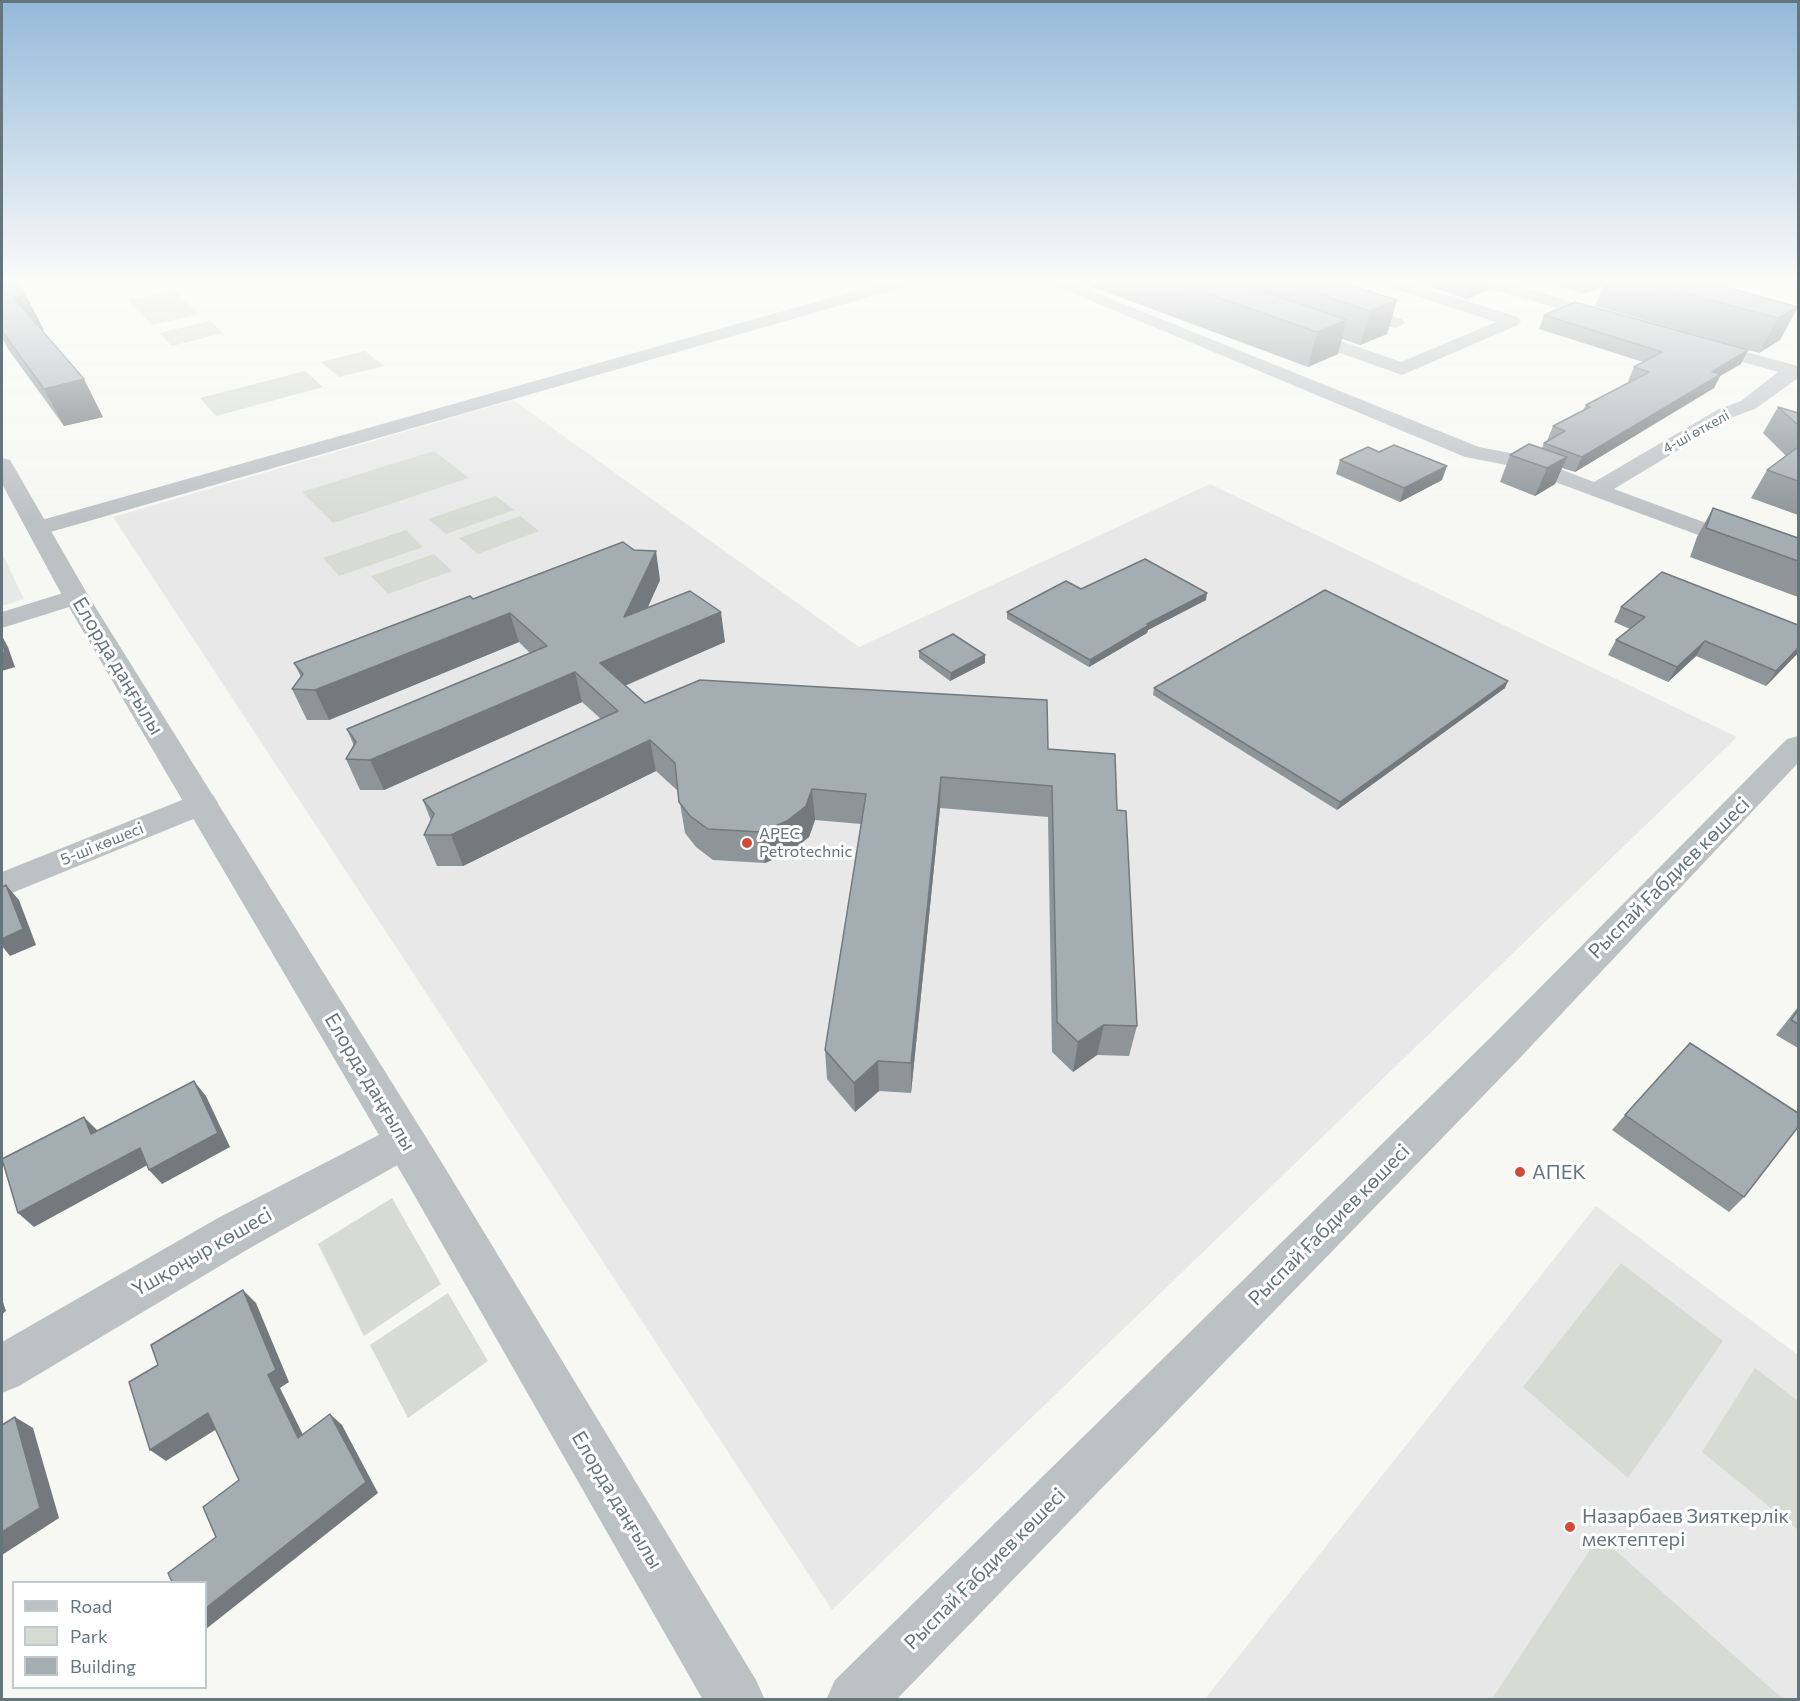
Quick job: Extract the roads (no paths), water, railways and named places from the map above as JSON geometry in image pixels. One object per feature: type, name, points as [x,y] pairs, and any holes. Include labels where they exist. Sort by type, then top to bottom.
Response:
[{"type":"street","points":[[39,528],[625,361]]},
{"type":"street","points":[[1250,361],[1473,452],[1518,461],[1798,565]]},
{"type":"street","points":[[1381,361],[1402,369],[1419,361]]},
{"type":"street","points":[[1761,361],[1795,371]]},
{"type":"street","name":"4-ші өткелі","points":[[1596,490],[1726,413],[1748,405],[1795,371]]},
{"type":"street","name":"Елорда даңғылы","points":[[2,465],[76,597],[404,1140],[736,1700]]},
{"type":"street","points":[[2,620],[76,597]]},
{"type":"street","name":"Рыспай Ғабдиев көшесі","points":[[855,1700],[1503,1050],[1798,746]]},
{"type":"street","name":"5-ші көшесі","points":[[2,885],[202,803]]},
{"type":"street","name":"Үшқоңыр көшесі","points":[[2,1369],[234,1233],[404,1140]]},
{"type":"place","name":"APEC Petrotechnic","points":[[747,843]]},
{"type":"place","name":"АПЕК","points":[[1520,1172]]},
{"type":"place","name":"Назарбаев Зияткерлік мектептері","points":[[1570,1527]]}]
